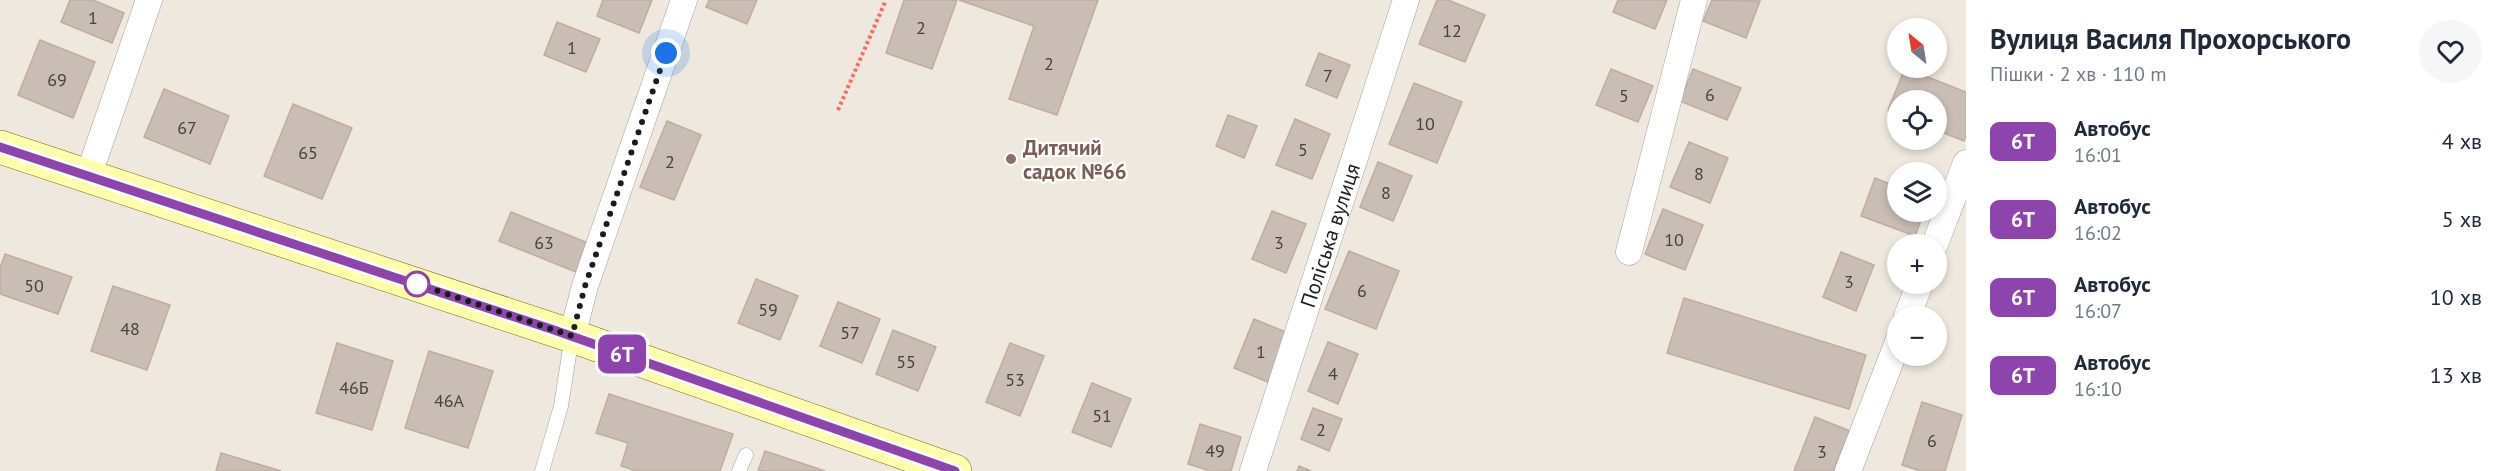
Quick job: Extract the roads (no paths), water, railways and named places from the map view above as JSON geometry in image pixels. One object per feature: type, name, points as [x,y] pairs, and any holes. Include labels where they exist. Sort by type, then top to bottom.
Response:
[{"type":"main road","points":[[0,147],[572,336],[955,471]]},
{"type":"street","points":[[88,177],[149,0]]},
{"type":"street","points":[[572,336],[585,286],[684,0]]},
{"type":"street","name":"Поліська вулиця","points":[[1253,471],[1406,0]]},
{"type":"street","points":[[1629,252],[1694,0]]},
{"type":"street","points":[[1939,234],[1966,163]]},
{"type":"street","points":[[1848,471],[1889,366]]},
{"type":"lane","points":[[542,471],[561,406],[572,336]]},
{"type":"lane","points":[[739,471],[746,455]]},
{"type":"place","name":"Дитячий садок №66","points":[[1011,159]]}]
